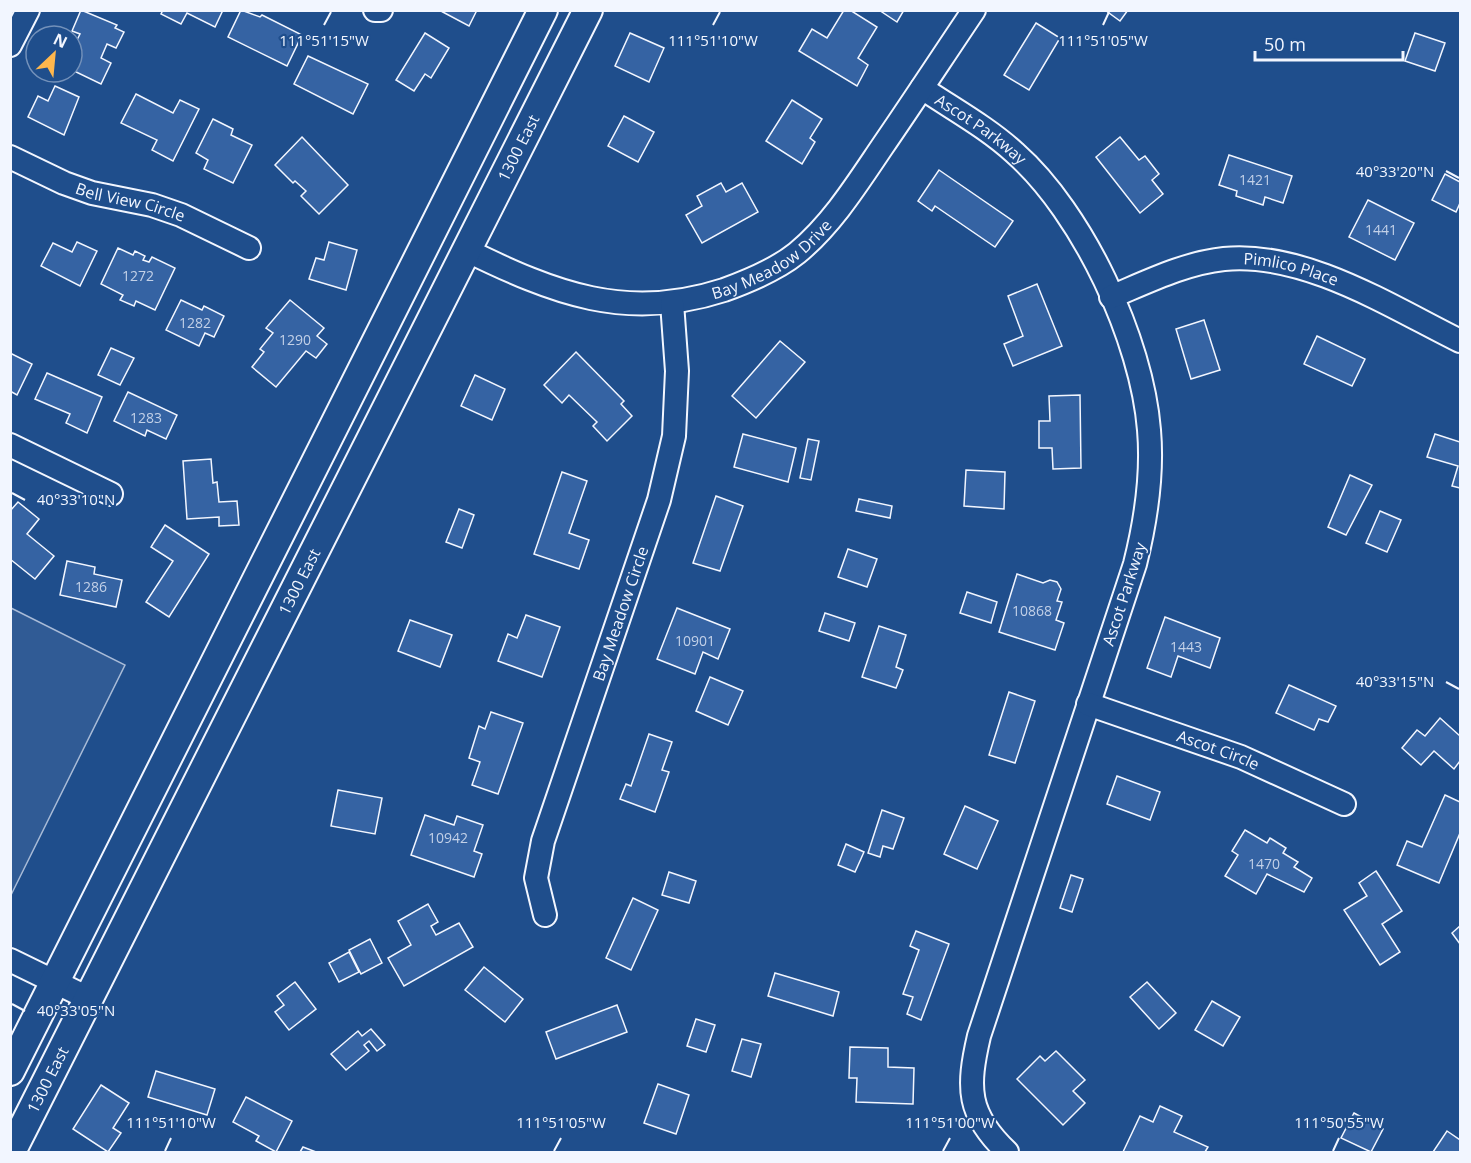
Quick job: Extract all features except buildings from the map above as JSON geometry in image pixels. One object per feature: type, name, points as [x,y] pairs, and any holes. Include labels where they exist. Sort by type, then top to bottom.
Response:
[{"type":"main road","points":[[10,1071],[543,10]]},
{"type":"main road","name":"1300 East","points":[[11,1152],[588,10]]},
{"type":"main road","points":[[466,250],[456,237],[454,223],[507,108],[522,53]]},
{"type":"street","points":[[10,45],[28,10]]},
{"type":"street","name":"Bay Meadow Drive","points":[[466,250],[556,290],[594,299],[633,304],[672,303],[739,285],[796,254],[822,230],[850,194],[974,10]]},
{"type":"street","name":"Ascot Parkway","points":[[922,88],[1015,152],[1054,194],[1087,243],[1111,297],[1140,382],[1149,428],[1150,476],[1145,525],[1135,564],[979,1036],[972,1065],[972,1093],[979,1121],[1007,1152]]},
{"type":"street","name":"Bell View Circle","points":[[10,158],[92,193],[152,204],[181,215],[249,248]]},
{"type":"street","name":"Pimlico Place","points":[[1111,297],[1179,270],[1225,259],[1273,261],[1318,273],[1461,341]]},
{"type":"street","name":"Bay Meadow Circle","points":[[546,915],[536,878],[543,841],[659,500],[674,436],[676,371],[672,303]]},
{"type":"street","points":[[10,445],[111,494]]},
{"type":"street","name":"Ascot Circle","points":[[1088,704],[1241,757],[1344,804]]},
{"type":"street","points":[[10,960],[88,998]]},
{"type":"shaded area","points":[[11,608],[125,665],[11,895]]}]
